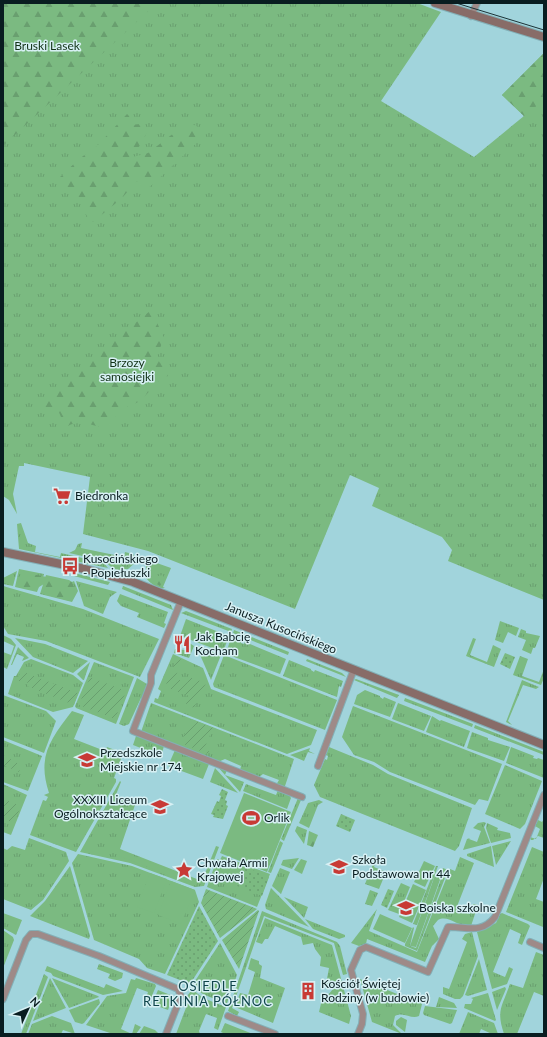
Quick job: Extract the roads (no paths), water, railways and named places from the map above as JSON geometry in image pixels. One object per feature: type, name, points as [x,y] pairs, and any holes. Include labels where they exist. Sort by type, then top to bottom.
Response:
[{"type":"street","points":[[435,3],[471,16],[544,37]]},
{"type":"street","points":[[471,16],[477,3]]},
{"type":"street","name":"Janusza Kusocińskiego","points":[[3,552],[114,576],[181,601],[544,745]]},
{"type":"street","points":[[181,601],[151,675],[151,682],[133,731],[302,797]]},
{"type":"street","points":[[318,766],[354,670]]},
{"type":"street","points":[[358,1034],[362,1024],[363,1014],[351,970],[360,950],[366,947],[428,972],[448,927],[465,930],[489,924],[495,917],[544,795]]},
{"type":"street","points":[[3,999],[26,940],[31,934],[38,934],[100,956],[178,989],[181,996],[166,1034]]},
{"type":"street","points":[[530,942],[544,948]]},
{"type":"street","points":[[228,1016],[275,1034]]},
{"type":"tram line","points":[[456,3],[544,30]]},
{"type":"place","name":"Biedronka","points":[[62,496]]},
{"type":"place","name":"Kusocińskiego - Popiełuszki","points":[[70,566]]},
{"type":"place","name":"Jak Babcię Kocham","points":[[182,644]]},
{"type":"place","name":"Przedszkole Miejskie nr 174","points":[[87,760]]},
{"type":"place","name":"XXXIII Liceum Ogólnokształcące","points":[[160,807]]},
{"type":"place","name":"Orlik","points":[[251,818]]},
{"type":"place","name":"Szkoła Podstawowa nr 44","points":[[339,867]]},
{"type":"place","name":"Chwała Armii Krajowej","points":[[184,870]]},
{"type":"place","name":"Boiska szkolne","points":[[406,908]]},
{"type":"place","name":"Kościół Świętej Rodziny (w budowie)","points":[[308,991]]},
{"type":"district","name":"OSIEDLE RETKINIA PÓŁNOC","points":[[208,994]]},
{"type":"park label","name":"Bruski Lasek","points":[[47,46]]},
{"type":"park label","name":"Brzozy samosiejki","points":[[127,370]]}]
